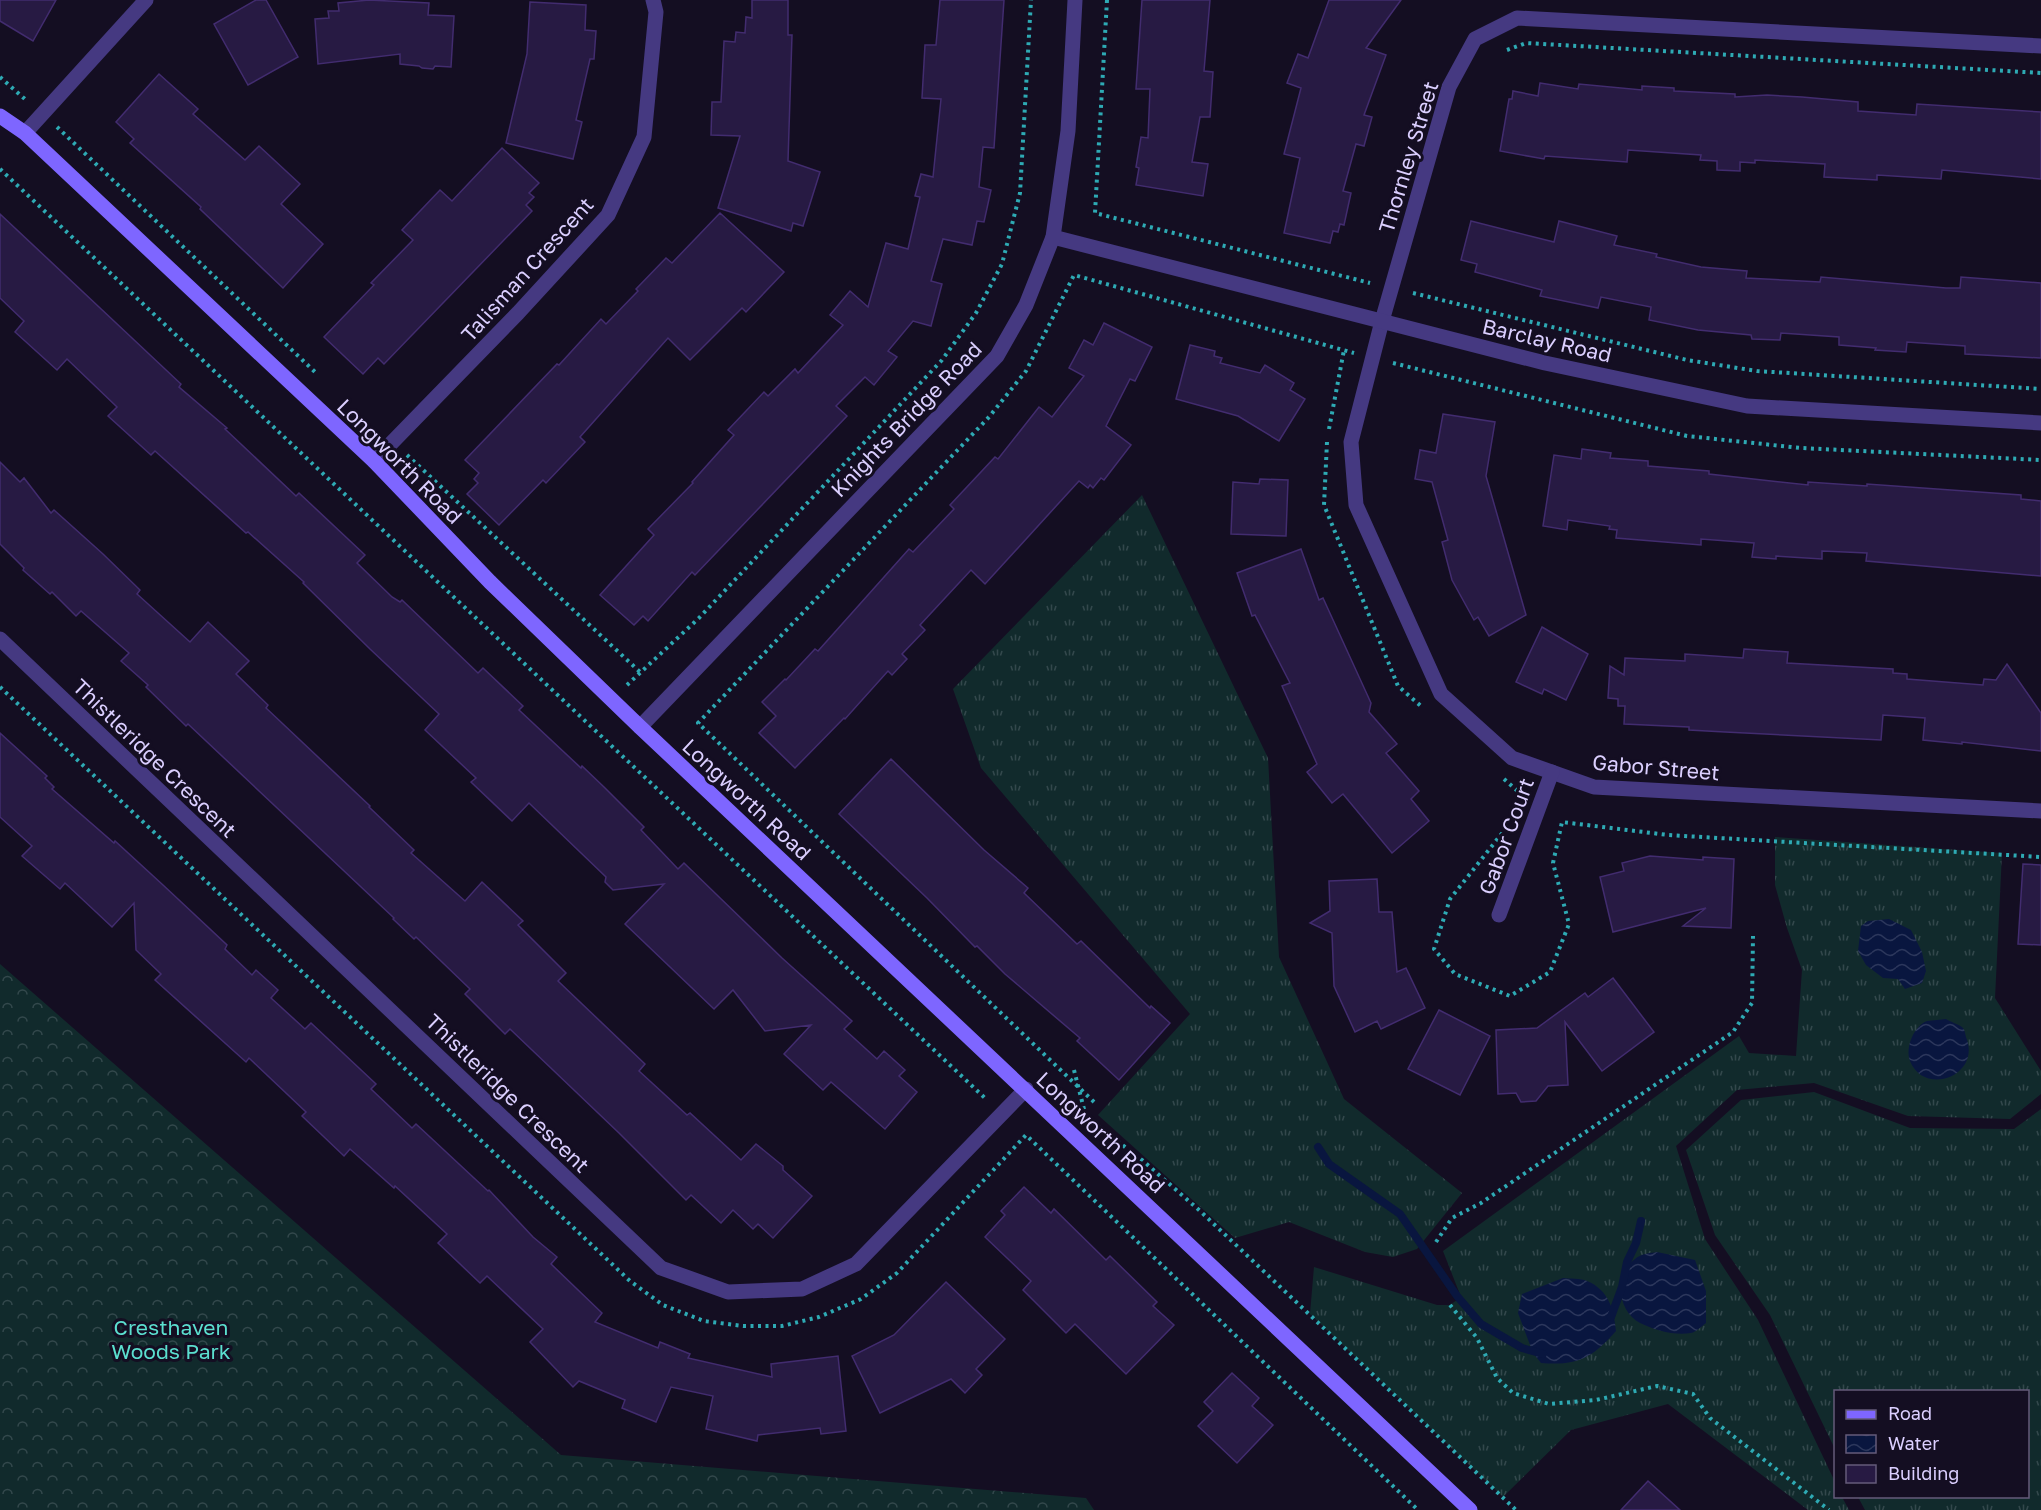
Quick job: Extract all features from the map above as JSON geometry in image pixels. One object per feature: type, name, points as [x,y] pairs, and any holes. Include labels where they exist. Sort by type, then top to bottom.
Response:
[{"type":"street","points":[[25,133],[146,0]]},
{"type":"street","name":"Talisman Crescent","points":[[374,461],[518,313],[608,215],[644,137],[656,12],[653,0]]},
{"type":"street","name":"Knights Bridge Road","points":[[640,728],[997,356],[1026,305],[1053,237],[1068,131],[1074,0]]},
{"type":"street","name":"Thornley Street","points":[[1382,321],[1449,87],[1475,39],[1517,18],[2041,46]]},
{"type":"street","name":"Longworth Road","points":[[0,116],[25,133],[374,461],[490,582],[640,728],[1026,1089],[1470,1510]]},
{"type":"street","name":"Barclay Road","points":[[1053,237],[1545,363],[1747,406],[2041,423]]},
{"type":"street","name":"Gabor Street","points":[[1382,321],[1351,441],[1356,506],[1441,694],[1512,758],[1594,787],[2041,811]]},
{"type":"street","name":"Thistleridge Crescent","points":[[0,639],[661,1268],[728,1292],[802,1289],[856,1264],[1026,1089]]},
{"type":"street","name":"Gabor Court","points":[[1499,915],[1552,772]]},
{"type":"path","points":[[626,685],[699,618],[933,369],[976,313],[1002,264],[1020,194],[1031,0]]},
{"type":"path","points":[[1107,0],[1095,213],[1686,360],[1758,371],[2041,389]]},
{"type":"path","points":[[1506,50],[1526,43],[2041,73]]},
{"type":"path","points":[[0,77],[29,102]]},
{"type":"path","points":[[55,125],[318,375]]},
{"type":"path","points":[[0,170],[987,1101]]},
{"type":"path","points":[[1094,1102],[698,723],[989,417],[1026,370],[1074,275],[1372,357]]},
{"type":"path","points":[[1388,373],[1390,362],[1687,436],[1801,448],[2041,460]]},
{"type":"path","points":[[406,454],[640,672]]},
{"type":"path","points":[[1436,1242],[1452,1218],[1491,1197],[1733,1032],[1752,1003],[1753,936]]},
{"type":"path","points":[[1074,1070],[1086,1118]]},
{"type":"path","points":[[1095,1125],[1142,1160],[1198,1210],[1516,1510]]},
{"type":"path","points":[[1026,1135],[1419,1510]]},
{"type":"path","points":[[1450,1305],[1477,1338],[1497,1378],[1513,1393],[1549,1404],[1596,1400],[1657,1386],[1694,1394],[1710,1419],[1829,1510]]},
{"type":"green space","points":[[1142,495],[1268,758],[1279,957],[1344,1099],[1462,1193],[1417,1249],[1393,1257],[1365,1252],[1289,1222],[1235,1238],[1098,1115],[1190,1014],[981,768],[953,689]]},
{"type":"green space","points":[[1775,837],[2002,853],[1995,998],[2041,1071],[2041,1094],[2010,1119],[1908,1116],[1814,1083],[1737,1090],[1676,1146],[1705,1239],[1758,1320],[1834,1480],[1834,1498],[1843,1498],[1849,1510],[1808,1510],[1668,1404],[1571,1430],[1503,1497],[1310,1314],[1314,1267],[1437,1305],[1450,1305],[1461,1297],[1443,1251],[1739,1036],[1749,1053],[1796,1056],[1802,970],[1775,885]]},
{"type":"green space","name":"Cresthaven Woods Park","points":[[0,964],[561,1455],[1086,1498],[1094,1510],[0,1510]]},
{"type":"green space","points":[[1814,1092],[1910,1128],[2014,1129],[2041,1109],[2041,1510],[1865,1510],[1859,1498],[2029,1498],[2029,1390],[1834,1390],[1834,1447],[1770,1315],[1715,1235],[1686,1150],[1741,1100]]},
{"type":"water","points":[[1889,919],[1911,930],[1922,952],[1926,971],[1922,983],[1905,989],[1898,979],[1883,978],[1866,965],[1858,951],[1861,926],[1868,921]]},
{"type":"water","points":[[1946,1019],[1964,1030],[1969,1051],[1966,1062],[1959,1071],[1949,1077],[1938,1080],[1927,1078],[1917,1072],[1910,1061],[1910,1044],[1918,1027],[1922,1024],[1927,1021]]},
{"type":"water","points":[[1657,1252],[1695,1260],[1706,1291],[1706,1323],[1693,1332],[1685,1334],[1665,1332],[1640,1323],[1632,1317],[1623,1302],[1621,1283],[1628,1266],[1637,1257]]},
{"type":"water","points":[[1563,1278],[1584,1280],[1601,1290],[1612,1308],[1616,1331],[1599,1348],[1583,1358],[1565,1363],[1541,1363],[1533,1353],[1518,1313],[1522,1294]]},
{"type":"building","points":[[0,0],[56,0],[33,41],[0,21]]},
{"type":"building","points":[[256,0],[266,0],[298,57],[248,85],[214,24]]},
{"type":"building","points":[[369,0],[429,3],[428,15],[454,16],[451,67],[435,66],[433,69],[400,64],[400,54],[318,64],[315,19],[329,18],[328,11],[339,11],[338,3]]},
{"type":"building","points":[[752,0],[788,0],[788,35],[792,35],[788,161],[820,172],[803,226],[793,223],[791,231],[718,208],[740,136],[711,135],[712,102],[721,102],[724,41],[735,42],[736,32],[745,33],[746,17],[752,18]]},
{"type":"building","points":[[940,0],[1004,0],[994,148],[983,147],[979,187],[991,190],[984,222],[977,221],[972,245],[943,239],[931,281],[942,284],[931,326],[913,321],[888,351],[897,357],[874,385],[865,377],[836,406],[847,416],[695,575],[692,572],[648,621],[643,616],[634,625],[600,595],[654,535],[648,529],[693,483],[734,435],[728,430],[764,392],[768,396],[795,369],[798,373],[843,325],[830,315],[850,291],[868,307],[886,243],[908,249],[920,197],[915,196],[921,174],[933,177],[941,99],[922,98],[925,45],[936,45]]},
{"type":"building","points":[[1142,0],[1210,0],[1204,71],[1213,72],[1210,117],[1200,117],[1192,162],[1208,164],[1203,196],[1136,185],[1139,168],[1136,167],[1141,137],[1148,138],[1150,89],[1136,89]]},
{"type":"building","points":[[1329,0],[1401,0],[1366,48],[1386,55],[1364,115],[1372,117],[1364,146],[1356,144],[1343,191],[1351,193],[1344,225],[1340,224],[1338,232],[1333,231],[1330,243],[1284,233],[1300,158],[1284,154],[1301,88],[1287,83],[1298,54],[1308,58]]},
{"type":"building","points":[[530,2],[586,5],[585,30],[596,31],[594,59],[590,59],[576,120],[582,122],[573,159],[506,143],[527,54]]},
{"type":"building","points":[[159,74],[198,109],[193,114],[245,160],[259,146],[300,184],[281,204],[323,244],[283,288],[200,209],[201,207],[130,143],[134,139],[116,122]]},
{"type":"building","points":[[1540,83],[1578,89],[1579,84],[1642,90],[1642,86],[1674,88],[1674,91],[1735,94],[1735,97],[1767,95],[1802,97],[1858,102],[1858,111],[1916,115],[1917,104],[2041,112],[2041,179],[1942,170],[1941,179],[1877,175],[1877,180],[1824,177],[1825,164],[1755,160],[1755,163],[1740,162],[1740,171],[1717,170],[1717,161],[1700,160],[1701,155],[1628,150],[1627,162],[1545,156],[1544,159],[1500,151],[1509,99],[1512,99],[1513,91],[1538,96]]},
{"type":"building","points":[[502,148],[539,183],[529,193],[534,197],[526,205],[532,211],[384,364],[378,358],[363,374],[324,337],[374,285],[371,283],[413,240],[402,230],[440,190],[452,201]]},
{"type":"building","points":[[720,213],[784,272],[746,312],[742,308],[690,360],[668,338],[580,437],[585,442],[546,483],[543,480],[499,525],[467,494],[478,483],[474,479],[479,473],[465,460],[601,319],[606,324],[666,258],[672,263]]},
{"type":"building","points":[[0,214],[181,384],[179,387],[227,428],[225,429],[296,496],[299,493],[365,555],[357,563],[392,597],[400,602],[402,600],[478,673],[483,668],[523,706],[519,710],[581,768],[582,766],[644,827],[641,830],[678,869],[684,863],[782,958],[852,1021],[844,1029],[877,1059],[884,1051],[905,1070],[899,1076],[917,1092],[885,1129],[831,1082],[823,1090],[784,1054],[811,1025],[765,1031],[733,990],[714,1009],[625,924],[664,884],[613,890],[605,882],[606,877],[529,803],[512,821],[471,782],[476,778],[425,730],[439,714],[304,582],[155,451],[151,455],[108,416],[117,407],[67,359],[57,370],[15,332],[24,321],[0,298]]},
{"type":"building","points":[[1471,221],[1554,242],[1559,221],[1617,236],[1614,245],[1657,254],[1656,257],[1701,267],[1747,271],[1746,278],[1820,282],[1821,277],[1946,288],[1960,288],[1961,277],[2041,283],[2041,358],[1965,354],[1965,346],[1907,342],[1906,352],[1875,350],[1876,348],[1839,345],[1839,337],[1781,333],[1780,340],[1752,339],[1751,335],[1698,330],[1649,320],[1651,307],[1601,297],[1598,308],[1540,296],[1542,290],[1475,272],[1477,264],[1461,260]]},
{"type":"building","points":[[1104,323],[1152,347],[1135,381],[1130,379],[1106,426],[1131,445],[1104,480],[1101,478],[1093,488],[1090,485],[1088,488],[1079,481],[985,584],[971,570],[920,625],[925,630],[902,654],[907,659],[892,675],[888,671],[845,719],[795,768],[759,733],[776,716],[762,702],[815,649],[818,651],[909,549],[913,552],[954,509],[950,505],[995,457],[998,459],[1039,407],[1052,417],[1084,376],[1069,368],[1084,340],[1093,345]]},
{"type":"building","points":[[1190,345],[1215,351],[1214,356],[1222,358],[1220,363],[1260,373],[1265,365],[1294,383],[1290,390],[1305,399],[1279,441],[1238,416],[1176,399]]},
{"type":"building","points":[[1443,414],[1495,422],[1486,476],[1526,615],[1489,636],[1478,617],[1474,620],[1452,580],[1442,542],[1448,540],[1432,482],[1415,479],[1420,450],[1436,453]]},
{"type":"building","points":[[1582,449],[1611,453],[1610,458],[1648,461],[1648,466],[1709,471],[1709,474],[1808,485],[1808,482],[1867,486],[1867,484],[2021,495],[2021,499],[2041,501],[2041,576],[1866,561],[1867,553],[1822,551],[1822,559],[1752,557],[1754,543],[1701,539],[1701,545],[1616,538],[1617,530],[1609,529],[1610,526],[1568,520],[1567,530],[1543,526],[1554,455],[1581,459]]},
{"type":"building","points":[[0,462],[20,482],[24,478],[51,513],[54,510],[103,554],[140,590],[137,594],[190,642],[208,622],[249,661],[236,674],[268,705],[266,708],[370,806],[414,850],[411,853],[465,901],[482,882],[523,921],[518,925],[566,973],[558,981],[645,1064],[639,1071],[687,1115],[690,1113],[741,1160],[756,1144],[783,1166],[783,1170],[812,1196],[773,1238],[758,1224],[753,1229],[733,1210],[721,1223],[691,1195],[686,1200],[510,1029],[505,1034],[465,994],[470,989],[416,937],[414,939],[188,724],[186,726],[146,687],[148,685],[121,661],[129,653],[81,611],[76,616],[52,592],[50,594],[23,570],[24,568],[0,544]]},
{"type":"building","points":[[1260,479],[1288,480],[1286,536],[1231,534],[1233,482],[1259,484]]},
{"type":"building","points":[[1301,549],[1319,600],[1323,598],[1371,703],[1369,712],[1397,744],[1386,753],[1419,791],[1411,799],[1429,821],[1392,853],[1343,794],[1332,803],[1307,772],[1317,764],[1282,686],[1290,683],[1255,615],[1252,616],[1237,573]]},
{"type":"building","points":[[1542,627],[1588,654],[1566,700],[1544,689],[1542,694],[1516,682]]},
{"type":"building","points":[[1744,649],[1788,652],[1787,663],[1893,669],[1893,673],[1907,674],[1907,679],[1983,685],[1984,679],[1996,680],[2007,664],[2041,713],[2041,751],[1923,740],[1925,718],[1883,715],[1881,740],[1689,730],[1689,727],[1624,724],[1625,706],[1618,706],[1618,699],[1608,698],[1610,666],[1624,675],[1625,658],[1685,661],[1685,654],[1743,658]]},
{"type":"building","points":[[0,733],[47,776],[45,778],[54,787],[52,789],[114,843],[115,841],[163,885],[227,945],[225,949],[252,975],[256,970],[278,990],[271,998],[305,1029],[311,1023],[376,1084],[371,1089],[412,1128],[416,1124],[489,1190],[533,1237],[557,1257],[551,1264],[602,1313],[595,1322],[658,1348],[660,1342],[690,1354],[688,1358],[772,1377],[771,1364],[838,1356],[846,1431],[821,1434],[820,1428],[758,1435],[757,1441],[706,1429],[713,1396],[671,1387],[656,1422],[622,1408],[625,1400],[579,1381],[573,1387],[530,1342],[543,1329],[487,1276],[480,1283],[438,1243],[447,1234],[395,1186],[394,1188],[350,1149],[344,1156],[302,1116],[306,1112],[249,1058],[246,1062],[155,980],[161,974],[136,950],[134,903],[112,927],[65,883],[60,889],[22,856],[32,846],[0,817]]},
{"type":"building","points":[[891,759],[984,850],[1028,888],[1024,893],[1077,944],[1081,941],[1150,1008],[1151,1006],[1170,1023],[1119,1080],[1077,1041],[1080,1038],[1005,974],[977,946],[975,947],[839,814]]},
{"type":"building","points":[[1650,856],[1703,860],[1703,857],[1734,859],[1731,928],[1683,926],[1706,908],[1613,932],[1600,877],[1624,871],[1622,863]]},
{"type":"building","points":[[2023,864],[2041,865],[2041,945],[2018,944]]},
{"type":"building","points":[[1377,879],[1379,912],[1392,912],[1397,972],[1406,968],[1425,1008],[1381,1029],[1377,1021],[1355,1032],[1334,986],[1332,933],[1310,923],[1330,911],[1329,881]]},
{"type":"building","points":[[1613,978],[1654,1032],[1602,1071],[1565,1022],[1568,1085],[1548,1086],[1536,1101],[1521,1102],[1516,1093],[1498,1094],[1496,1030],[1537,1028],[1585,993],[1588,997]]},
{"type":"building","points":[[1439,1010],[1490,1036],[1460,1095],[1408,1069]]},
{"type":"building","points":[[1024,1187],[1051,1213],[1054,1209],[1106,1260],[1110,1256],[1157,1302],[1153,1306],[1174,1325],[1126,1374],[1075,1324],[1066,1333],[1023,1290],[1031,1281],[985,1237],[1005,1215],[1001,1211]]},
{"type":"building","points":[[946,1282],[1005,1339],[976,1369],[982,1375],[965,1393],[951,1379],[880,1413],[852,1356],[894,1335]]},
{"type":"building","points":[[1232,1373],[1259,1398],[1252,1406],[1273,1425],[1237,1463],[1198,1426],[1213,1411],[1204,1402]]},
{"type":"building","points":[[1648,1481],[1680,1510],[1621,1510]]},
{"type":"waterway","points":[[1318,1147],[1329,1164],[1400,1214],[1457,1296],[1481,1324],[1522,1348],[1543,1354]]},
{"type":"waterway","points":[[1611,1317],[1641,1221]]}]
